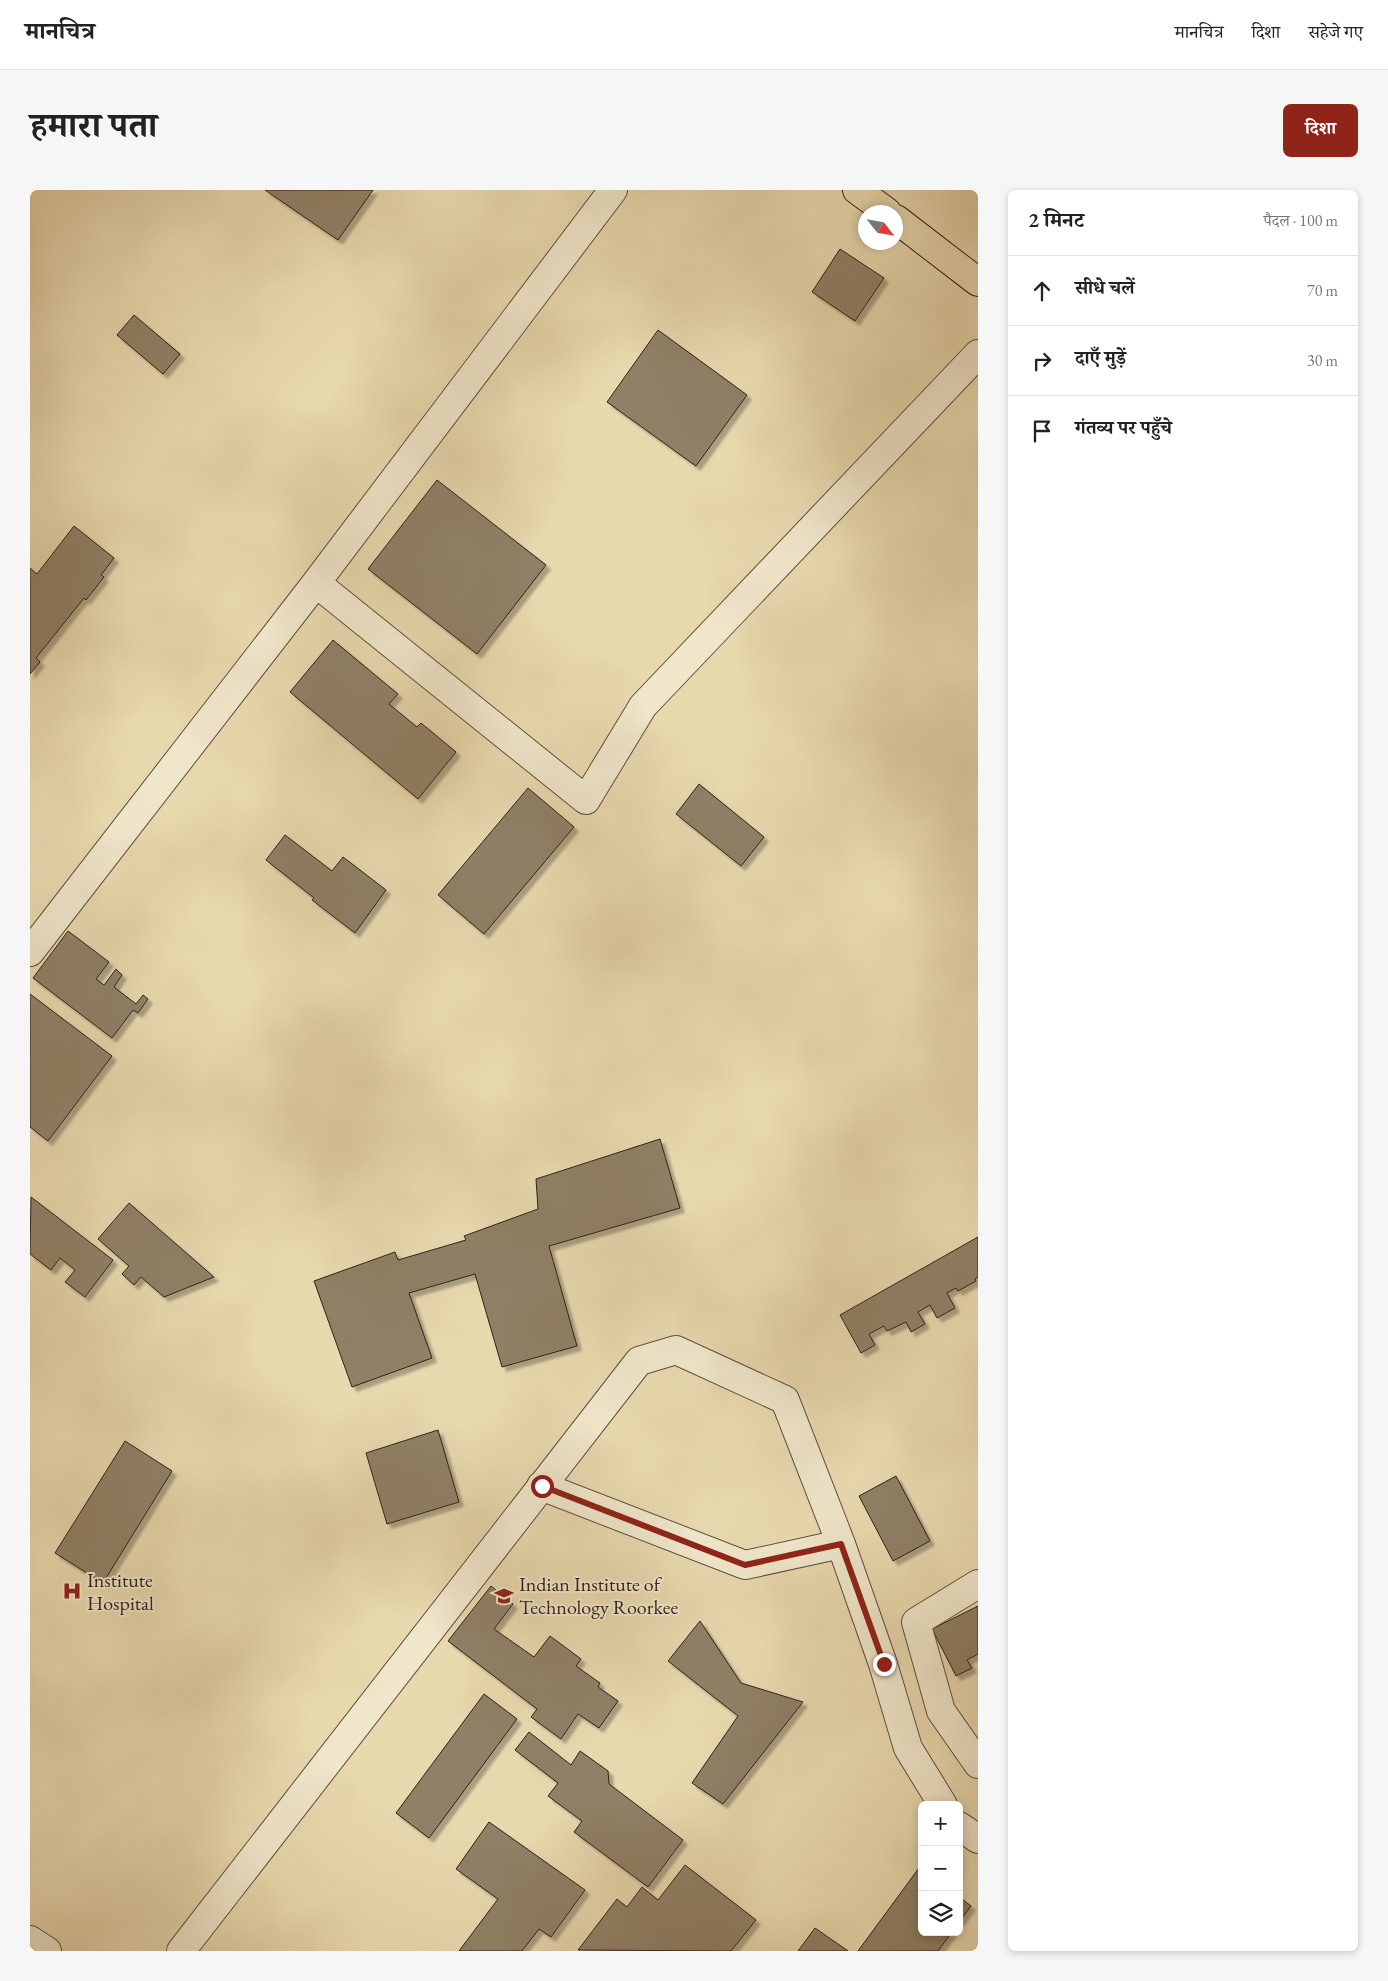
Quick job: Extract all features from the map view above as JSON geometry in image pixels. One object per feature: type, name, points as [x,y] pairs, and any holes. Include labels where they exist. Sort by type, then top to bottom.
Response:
[{"type":"main road","points":[[858,190],[878,205]]},
{"type":"main road","points":[[903,224],[978,282]]},
{"type":"street","points":[[30,952],[316,583],[613,190]]},
{"type":"street","points":[[316,583],[586,800],[643,706],[978,354]]},
{"type":"street","points":[[181,1951],[639,1361],[676,1350],[785,1400],[841,1544],[884,1664],[908,1748],[940,1801]]},
{"type":"street","points":[[542,1486],[745,1565],[841,1544]]},
{"type":"street","points":[[978,1584],[916,1622],[941,1711],[978,1764]]},
{"type":"street","points":[[963,1829],[978,1839]]},
{"type":"street","points":[[30,1940],[47,1951]]},
{"type":"building","points":[[265,190],[373,190],[338,240]]},
{"type":"building","points":[[840,249],[884,278],[855,321],[812,292]]},
{"type":"building","points":[[134,315],[180,354],[163,374],[117,335]]},
{"type":"building","points":[[658,330],[747,395],[696,466],[607,402]]},
{"type":"building","points":[[437,480],[546,565],[477,654],[368,569]]},
{"type":"building","points":[[74,526],[114,558],[101,575],[104,577],[86,600],[84,598],[36,658],[40,662],[30,674],[30,568],[37,574]]},
{"type":"building","points":[[333,640],[398,694],[389,704],[417,727],[421,723],[456,752],[418,799],[290,692]]},
{"type":"building","points":[[699,784],[764,837],[741,866],[676,814]]},
{"type":"building","points":[[528,788],[574,827],[484,934],[438,895]]},
{"type":"building","points":[[285,835],[332,871],[343,857],[386,890],[355,933],[312,900],[314,898],[266,860]]},
{"type":"building","points":[[68,931],[109,962],[96,979],[104,985],[116,969],[122,975],[114,987],[136,1004],[143,995],[148,999],[138,1013],[133,1010],[112,1038],[33,978]]},
{"type":"building","points":[[30,994],[112,1056],[48,1141],[30,1127]]},
{"type":"building","points":[[660,1139],[680,1208],[549,1246],[577,1346],[502,1367],[475,1274],[409,1293],[432,1358],[352,1387],[314,1281],[395,1252],[398,1260],[466,1240],[464,1236],[538,1209],[536,1179]]},
{"type":"building","points":[[31,1197],[113,1260],[85,1297],[65,1282],[75,1270],[60,1258],[51,1270],[30,1254]]},
{"type":"building","points":[[129,1203],[214,1277],[164,1297],[141,1277],[134,1285],[122,1274],[129,1266],[98,1239]]},
{"type":"building","points":[[978,1237],[978,1277],[975,1279],[976,1281],[958,1291],[956,1288],[947,1293],[955,1308],[937,1318],[930,1305],[918,1312],[925,1324],[911,1332],[906,1322],[887,1331],[884,1326],[869,1334],[875,1345],[861,1353],[840,1315]]},
{"type":"building","points":[[438,1430],[459,1502],[387,1524],[366,1453]]},
{"type":"building","points":[[125,1441],[172,1471],[103,1583],[55,1553]]},
{"type":"building","points":[[896,1476],[930,1541],[893,1561],[859,1496]]},
{"type":"building","points":[[491,1586],[513,1604],[494,1629],[534,1657],[550,1636],[581,1659],[576,1666],[600,1683],[598,1687],[618,1701],[599,1728],[578,1714],[561,1739],[531,1717],[537,1709],[448,1641]]},
{"type":"building","points":[[978,1606],[978,1654],[967,1660],[972,1668],[956,1676],[932,1629]]},
{"type":"building","points":[[700,1621],[741,1683],[803,1702],[723,1804],[692,1783],[738,1716],[668,1661]]},
{"type":"building","points":[[484,1694],[517,1719],[429,1838],[396,1813]]},
{"type":"building","points":[[529,1732],[571,1765],[580,1751],[608,1771],[609,1784],[683,1840],[648,1887],[574,1832],[582,1821],[548,1796],[558,1783],[515,1750]]},
{"type":"building","points":[[489,1822],[585,1890],[551,1937],[539,1929],[522,1951],[459,1951],[498,1899],[456,1869]]},
{"type":"building","points":[[685,1865],[756,1920],[731,1951],[578,1950],[617,1899],[627,1907],[642,1887],[658,1900]]},
{"type":"building","points":[[918,1869],[918,1936],[949,1936],[938,1951],[858,1951]]},
{"type":"building","points":[[963,1900],[971,1906],[963,1917]]},
{"type":"building","points":[[815,1928],[848,1951],[798,1951]]},
{"type":"place","name":"Institute Hospital","points":[[72,1591]]},
{"type":"place","name":"Indian Institute of Technology Roorkee","points":[[504,1596]]},
{"type":"route","points":[[542,1486],[745,1565],[841,1544],[884,1664]]}]
